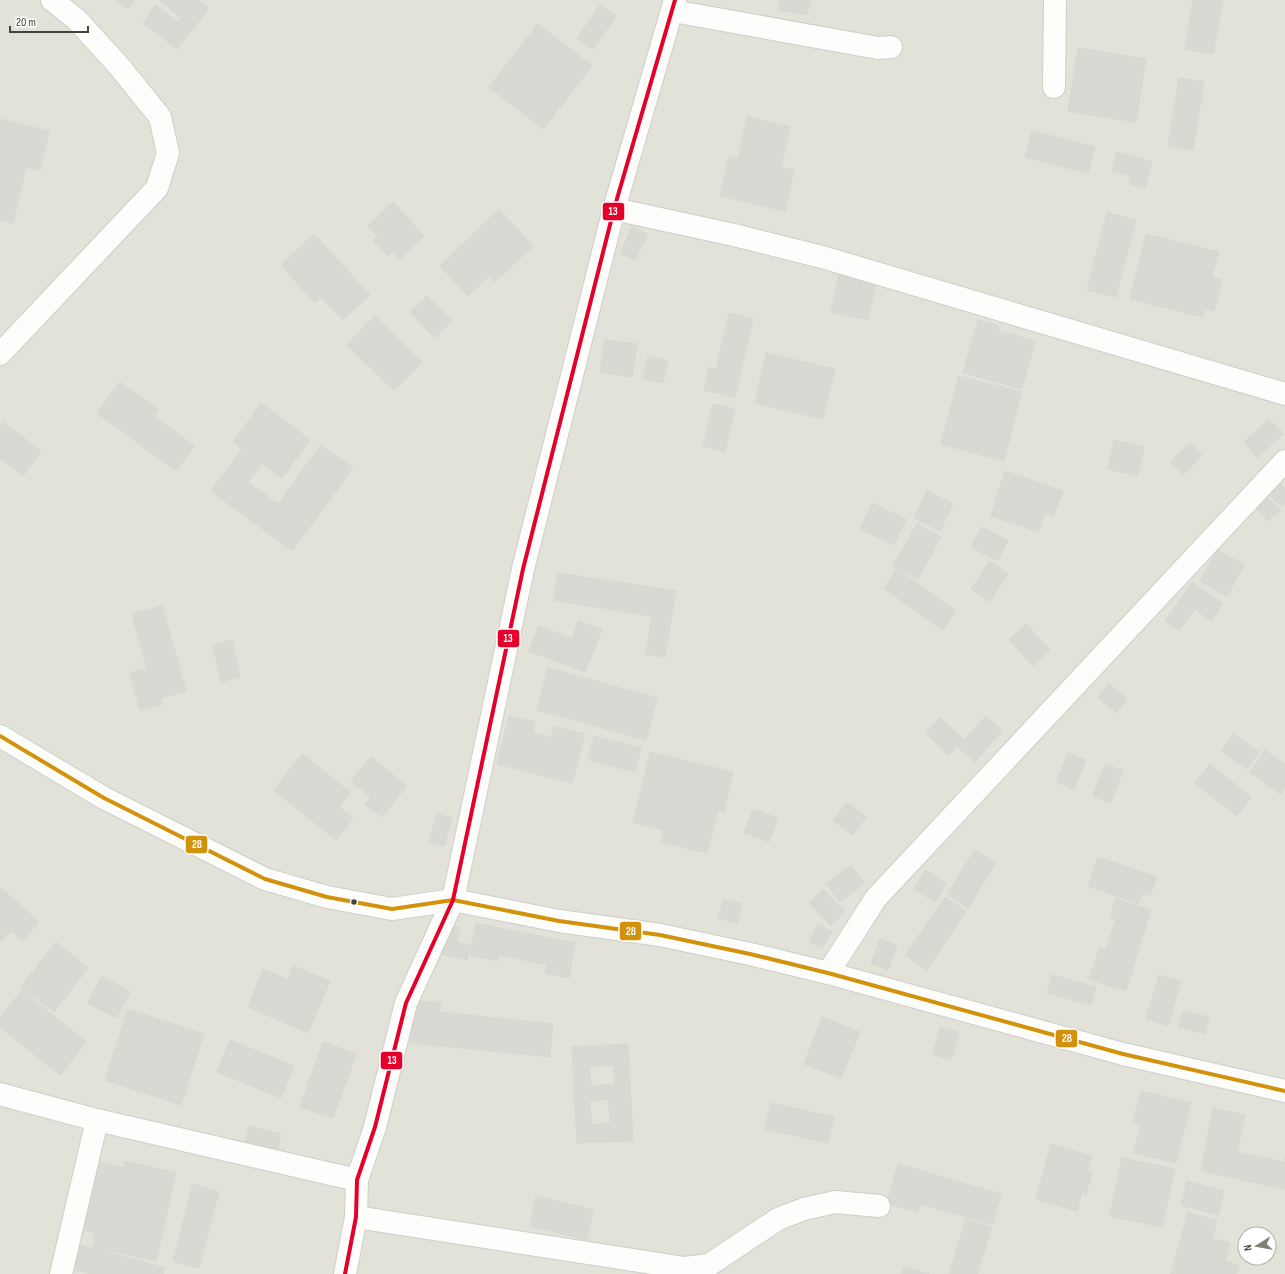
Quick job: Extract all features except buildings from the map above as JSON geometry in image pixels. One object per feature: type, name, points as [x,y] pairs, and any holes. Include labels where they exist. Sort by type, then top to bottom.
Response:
[{"type":"street","points":[[0,354],[156,188],[168,153],[160,117],[119,66],[76,19],[52,0]]},
{"type":"street","points":[[1054,87],[1055,0]]},
{"type":"street","points":[[345,1274],[356,1217],[357,1180],[375,1126],[406,1003],[453,900],[523,569],[614,209],[674,5],[878,48],[891,46]]},
{"type":"street","points":[[614,209],[734,234],[822,256],[1285,394]]},
{"type":"street","points":[[828,973],[876,898],[1285,461]]},
{"type":"street","points":[[0,736],[104,798],[265,879],[327,897],[392,909],[453,900],[559,921],[660,935],[750,954],[828,973],[1123,1054],[1285,1091]]},
{"type":"street","points":[[0,1094],[97,1120],[357,1180]]},
{"type":"street","points":[[61,1274],[97,1120]]},
{"type":"street","points":[[356,1217],[685,1268],[709,1265],[778,1219],[804,1208],[835,1202],[879,1206]]},
{"type":"shaded area","points":[[0,0],[1285,0],[1285,1274],[0,1274]]},
{"type":"transit line","name":"13","points":[[345,1274],[356,1217],[357,1180],[375,1127],[406,1003],[453,900],[523,569],[614,209],[675,0]]},
{"type":"transit line","name":"28","points":[[0,736],[104,798],[265,879],[327,897],[392,909],[453,900],[559,921],[660,935],[750,954],[828,973],[1123,1054],[1285,1091]]}]
